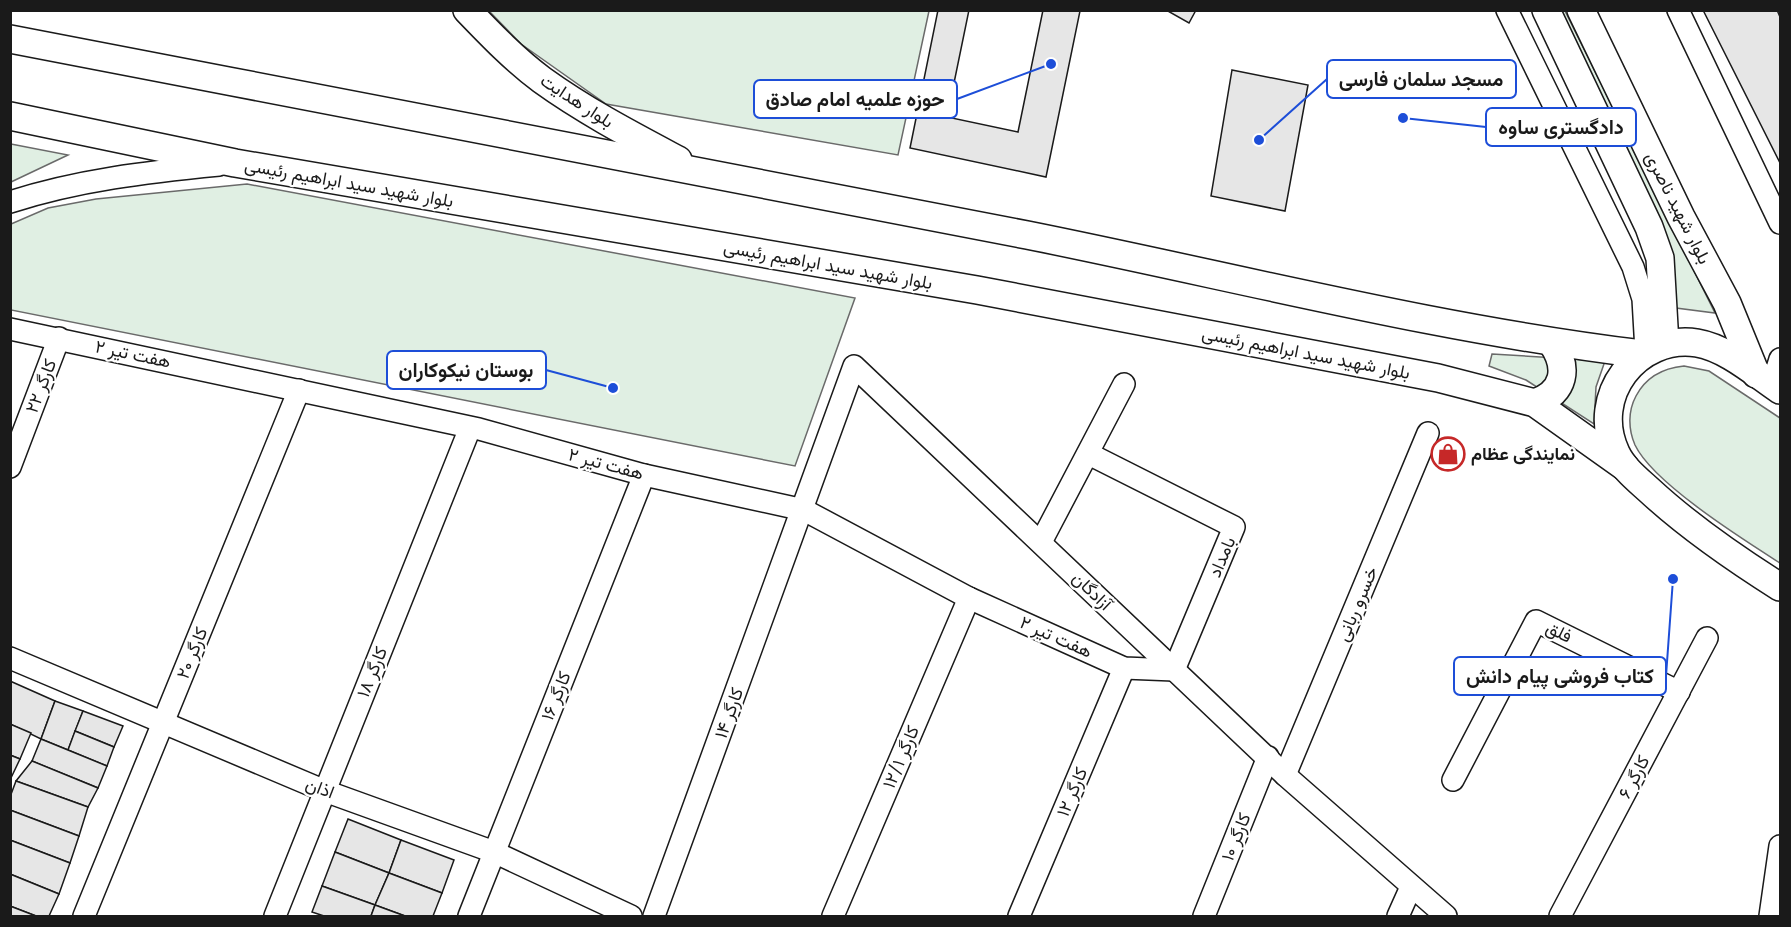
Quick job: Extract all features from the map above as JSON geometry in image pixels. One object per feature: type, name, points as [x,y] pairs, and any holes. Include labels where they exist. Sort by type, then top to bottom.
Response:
[{"type":"main road","name":"بلوار هدایت","points":[[468,10],[495,39],[540,79],[591,113],[700,172]]},
{"type":"main road","name":"بلوار شهید ناصری","points":[[1546,10],[1649,227],[1660,258],[1651,350]]},
{"type":"main road","name":"بلوار شهید ناصری","points":[[1581,10],[1681,217],[1770,383]]},
{"type":"main road","points":[[10,39],[1027,235],[1552,343],[1651,350],[1682,342],[1700,344],[1716,349],[1770,383]]},
{"type":"main road","name":"بلوار شهید سید ابراهیم رئیسی","points":[[10,116],[235,163],[977,290],[1437,378],[1535,403],[1625,467]]},
{"type":"main road","points":[[1535,403],[1550,396],[1562,374],[1561,356],[1552,343]]},
{"type":"main road","points":[[1651,350],[1623,372],[1609,403],[1610,437],[1625,467],[1679,518],[1780,587]]},
{"type":"street","points":[[1507,10],[1633,267],[1643,299],[1651,350]]},
{"type":"street","points":[[1678,10],[1780,223]]},
{"type":"street","points":[[10,202],[50,189],[99,180],[235,163]]},
{"type":"street","name":"هفت تیر ۲","points":[[10,329],[470,428],[644,475],[804,510],[969,598],[1124,668],[1174,670]]},
{"type":"street","name":"کارگر ۲۲","points":[[10,467],[59,338]]},
{"type":"street","points":[[1770,383],[1780,359]]},
{"type":"street","name":"آزادگان","points":[[804,510],[854,366],[1285,775],[1446,916]]},
{"type":"street","points":[[1041,542],[1124,384]]},
{"type":"street","name":"کارگر ۲۰","points":[[84,916],[299,390]]},
{"type":"street","name":"کارگر ۱۸","points":[[274,916],[470,428]]},
{"type":"street","name":"خسرو ربانی","points":[[1285,775],[1428,433]]},
{"type":"street","name":"بامداد","points":[[1089,454],[1234,527],[1174,670]]},
{"type":"street","name":"کارگر ۱۶","points":[[469,916],[644,475]]},
{"type":"street","name":"کارگر ۱۴","points":[[654,916],[804,510]]},
{"type":"street","name":"کارگر ۱۲/۱","points":[[833,916],[969,598]]},
{"type":"street","name":"فلق","points":[[1453,780],[1536,621],[1679,692]]},
{"type":"street","name":"کارگر ۶","points":[[1560,916],[1707,638]]},
{"type":"street","name":"اذان","points":[[10,658],[325,791],[494,852],[631,916]]},
{"type":"street","name":"کارگر ۱۲","points":[[1019,916],[1124,668]]},
{"type":"street","name":"کارگر ۱۰","points":[[1204,916],[1268,757]]},
{"type":"street","points":[[1770,916],[1780,846]]},
{"type":"street","points":[[1398,916],[1411,887]]},
{"type":"green space","points":[[489,11],[929,11],[898,155],[606,104],[521,44]]},
{"type":"green space","points":[[1556,11],[1565,11],[1715,313],[1676,308]]},
{"type":"green space","points":[[11,144],[68,155],[11,182]]},
{"type":"green space","points":[[247,184],[855,298],[795,466],[11,310],[11,224],[48,208],[96,199]]},
{"type":"green space","points":[[1492,354],[1605,361],[1596,387],[1594,424],[1526,380],[1489,366]]},
{"type":"green space","points":[[1684,366],[1709,371],[1780,418],[1780,563],[1723,526],[1679,493],[1645,460],[1635,445],[1630,426],[1630,414],[1640,389],[1656,375]]},
{"type":"building","points":[[938,10],[969,10],[947,117],[1018,132],[1043,10],[1080,11],[1046,177],[910,148]]},
{"type":"building","points":[[1166,10],[1196,10],[1189,23]]},
{"type":"building","points":[[1703,10],[1777,10],[1780,17],[1780,163]]},
{"type":"building","points":[[1232,70],[1308,85],[1285,211],[1211,196]]},
{"type":"building","points":[[10,681],[55,701],[41,739],[10,724]]},
{"type":"building","points":[[55,701],[83,711],[68,750],[41,739]]},
{"type":"building","points":[[83,711],[123,726],[114,747],[75,731]]},
{"type":"building","points":[[10,724],[31,733],[20,759],[10,755]]},
{"type":"building","points":[[75,731],[114,747],[107,766],[68,750]]},
{"type":"building","points":[[41,739],[107,766],[98,788],[32,761]]},
{"type":"building","points":[[10,755],[20,759],[10,780]]},
{"type":"building","points":[[32,761],[98,788],[88,807],[16,781]]},
{"type":"building","points":[[16,781],[88,807],[79,836],[10,810],[10,797]]},
{"type":"building","points":[[10,810],[79,836],[70,863],[10,840]]},
{"type":"building","points":[[348,819],[401,840],[389,873],[335,852]]},
{"type":"building","points":[[10,840],[70,863],[59,894],[10,874]]},
{"type":"building","points":[[401,840],[454,860],[442,893],[389,873]]},
{"type":"building","points":[[335,852],[389,873],[375,905],[322,886]]},
{"type":"building","points":[[389,873],[442,893],[433,916],[405,916],[375,905]]},
{"type":"building","points":[[10,874],[59,894],[49,916],[36,916],[10,906]]},
{"type":"building","points":[[322,886],[375,905],[371,916],[324,916],[312,912]]},
{"type":"building","points":[[375,905],[405,916],[371,916]]},
{"type":"building","points":[[10,906],[36,916],[10,916]]},
{"type":"place","name":"حوزه علمیه امام صادق","points":[[1051,64]]},
{"type":"place","name":"دادگستری ساوه","points":[[1403,118]]},
{"type":"place","name":"مسجد سلمان فارسی","points":[[1259,140]]},
{"type":"place","name":"بوستان نیکوکاران","points":[[613,388]]},
{"type":"place","name":"نمایندگی عظام","points":[[1448,454]]},
{"type":"place","name":"کتاب فروشی پیام دانش","points":[[1673,579]]}]
